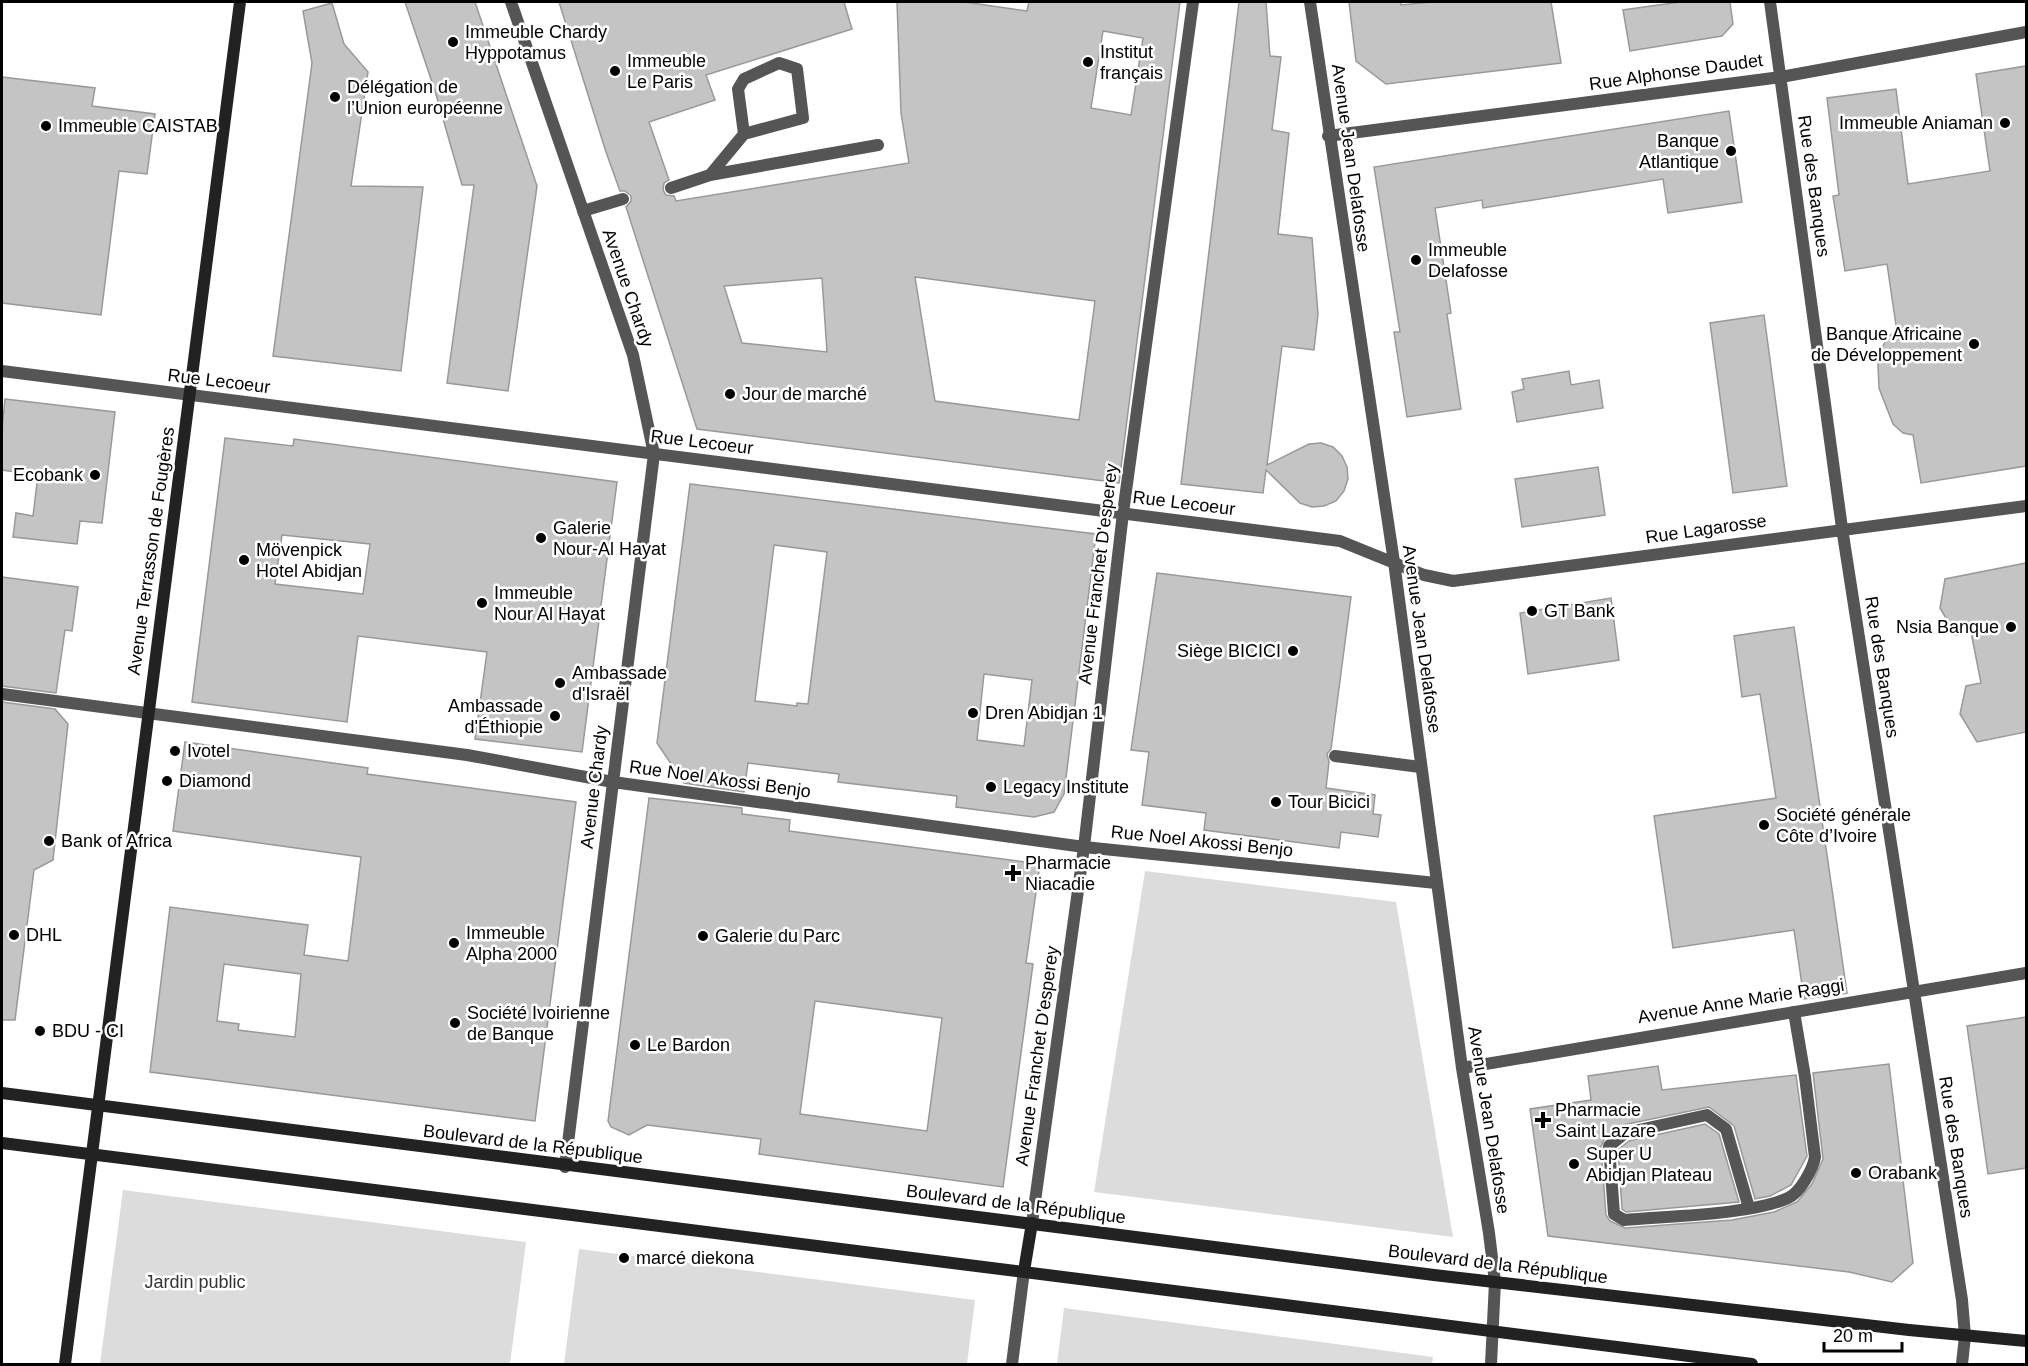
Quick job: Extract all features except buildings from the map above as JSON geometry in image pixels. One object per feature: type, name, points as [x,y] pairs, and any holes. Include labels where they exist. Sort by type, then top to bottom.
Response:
[{"type":"main road","name":"Avenue Terrasson de Fougères","points":[[64,1365],[239,2]]},
{"type":"main road","name":"Boulevard de la République","points":[[2,1093],[565,1167],[1495,1282],[2026,1341]]},
{"type":"main road","points":[[2,1143],[1752,1365]]},
{"type":"main road","points":[[1024,1271],[1032,1223]]},
{"type":"street","name":"Avenue Chardy","points":[[511,2],[633,355],[654,454],[565,1167]]},
{"type":"street","name":"Avenue Franchet D'esperey","points":[[1032,1223],[1084,847],[1123,513],[1194,2]]},
{"type":"street","name":"Avenue Jean Delafosse","points":[[1310,2],[1328,136],[1394,562],[1436,884],[1495,1282],[1491,1365]]},
{"type":"street","name":"Rue des Banques","points":[[1770,2],[1842,528],[1962,1300],[1965,1336],[1962,1365]]},
{"type":"street","name":"Rue Alphonse Daudet","points":[[1328,136],[1781,76],[2026,32]]},
{"type":"street","points":[[710,175],[744,134],[803,117],[797,69],[779,63],[744,79],[738,88],[744,134]]},
{"type":"street","points":[[671,188],[710,175],[878,145]]},
{"type":"street","points":[[583,211],[623,199]]},
{"type":"street","name":"Rue Lecoeur","points":[[2,371],[1340,541],[1394,562]]},
{"type":"street","name":"Rue Lagarosse","points":[[1394,562],[1424,575],[1453,581],[1842,528],[2026,506]]},
{"type":"street","name":"Rue Noel Akossi Benjo","points":[[2,694],[147,711],[467,755],[613,782],[1084,847],[1436,884]]},
{"type":"street","points":[[1335,756],[1420,767]]},
{"type":"street","name":"Avenue Anne Marie Raggi","points":[[1462,1068],[2026,973]]},
{"type":"street","points":[[1749,1208],[1726,1129],[1707,1115],[1625,1132],[1609,1146],[1614,1214],[1624,1220],[1749,1208],[1790,1198],[1813,1168],[1815,1157],[1794,1012]]},
{"type":"street","points":[[1012,1365],[1024,1271]]},
{"type":"green space","points":[[1145,871],[1396,902],[1453,1237],[1094,1192]]},
{"type":"green space","name":"Jardin public","points":[[123,1190],[526,1242],[510,1364],[100,1364]]},
{"type":"green space","points":[[579,1249],[975,1300],[967,1364],[564,1364]]},
{"type":"green space","points":[[1064,1308],[1433,1357],[1432,1364],[1057,1364]]},
{"type":"place","name":"Immeuble Chardy Hyppotamus","points":[[453,42]]},
{"type":"place","name":"Institut français","points":[[1088,62]]},
{"type":"place","name":"Immeuble Le Paris","points":[[615,71]]},
{"type":"place","name":"Délégation de l’Union européenne","points":[[335,97]]},
{"type":"place","name":"Immeuble Aniaman","points":[[2005,123]]},
{"type":"place","name":"Immeuble CAISTAB","points":[[46,126]]},
{"type":"place","name":"Banque Atlantique","points":[[1731,151]]},
{"type":"place","name":"Immeuble Delafosse","points":[[1416,260]]},
{"type":"place","name":"Banque Africaine de Développement","points":[[1974,344]]},
{"type":"place","name":"Jour de marché","points":[[730,394]]},
{"type":"place","name":"Ecobank","points":[[95,475]]},
{"type":"place","name":"Galerie Nour-Al Hayat","points":[[541,538]]},
{"type":"place","name":"Mövenpick Hotel Abidjan","points":[[244,560]]},
{"type":"place","name":"Immeuble Nour Al Hayat","points":[[482,603]]},
{"type":"place","name":"GT Bank","points":[[1532,611]]},
{"type":"place","name":"Nsia Banque","points":[[2011,627]]},
{"type":"place","name":"Siège BICICI","points":[[1293,651]]},
{"type":"place","name":"Ambassade d'Israël","points":[[560,683]]},
{"type":"place","name":"Dren Abidjan 1","points":[[973,713]]},
{"type":"place","name":"Ambassade d'Éthiopie","points":[[555,716]]},
{"type":"place","name":"Ivotel","points":[[175,751]]},
{"type":"place","name":"Diamond","points":[[167,781]]},
{"type":"place","name":"Legacy Institute","points":[[991,787]]},
{"type":"place","name":"Tour Bicici","points":[[1276,802]]},
{"type":"place","name":"Société générale Côte d’Ivoire","points":[[1764,825]]},
{"type":"place","name":"Bank of Africa","points":[[49,841]]},
{"type":"place","name":"Pharmacie Niacadie","points":[[1013,873]]},
{"type":"place","name":"DHL","points":[[14,935]]},
{"type":"place","name":"Galerie du Parc","points":[[703,936]]},
{"type":"place","name":"Immeuble Alpha 2000","points":[[454,943]]},
{"type":"place","name":"Société Ivoirienne de Banque","points":[[455,1023]]},
{"type":"place","name":"BDU - CI","points":[[40,1031]]},
{"type":"place","name":"Le Bardon","points":[[635,1045]]},
{"type":"place","name":"Pharmacie Saint Lazare","points":[[1543,1120]]},
{"type":"place","name":"Super U Abidjan Plateau","points":[[1574,1164]]},
{"type":"place","name":"Orabank","points":[[1856,1173]]},
{"type":"place","name":"marcé diekona","points":[[624,1258]]}]
